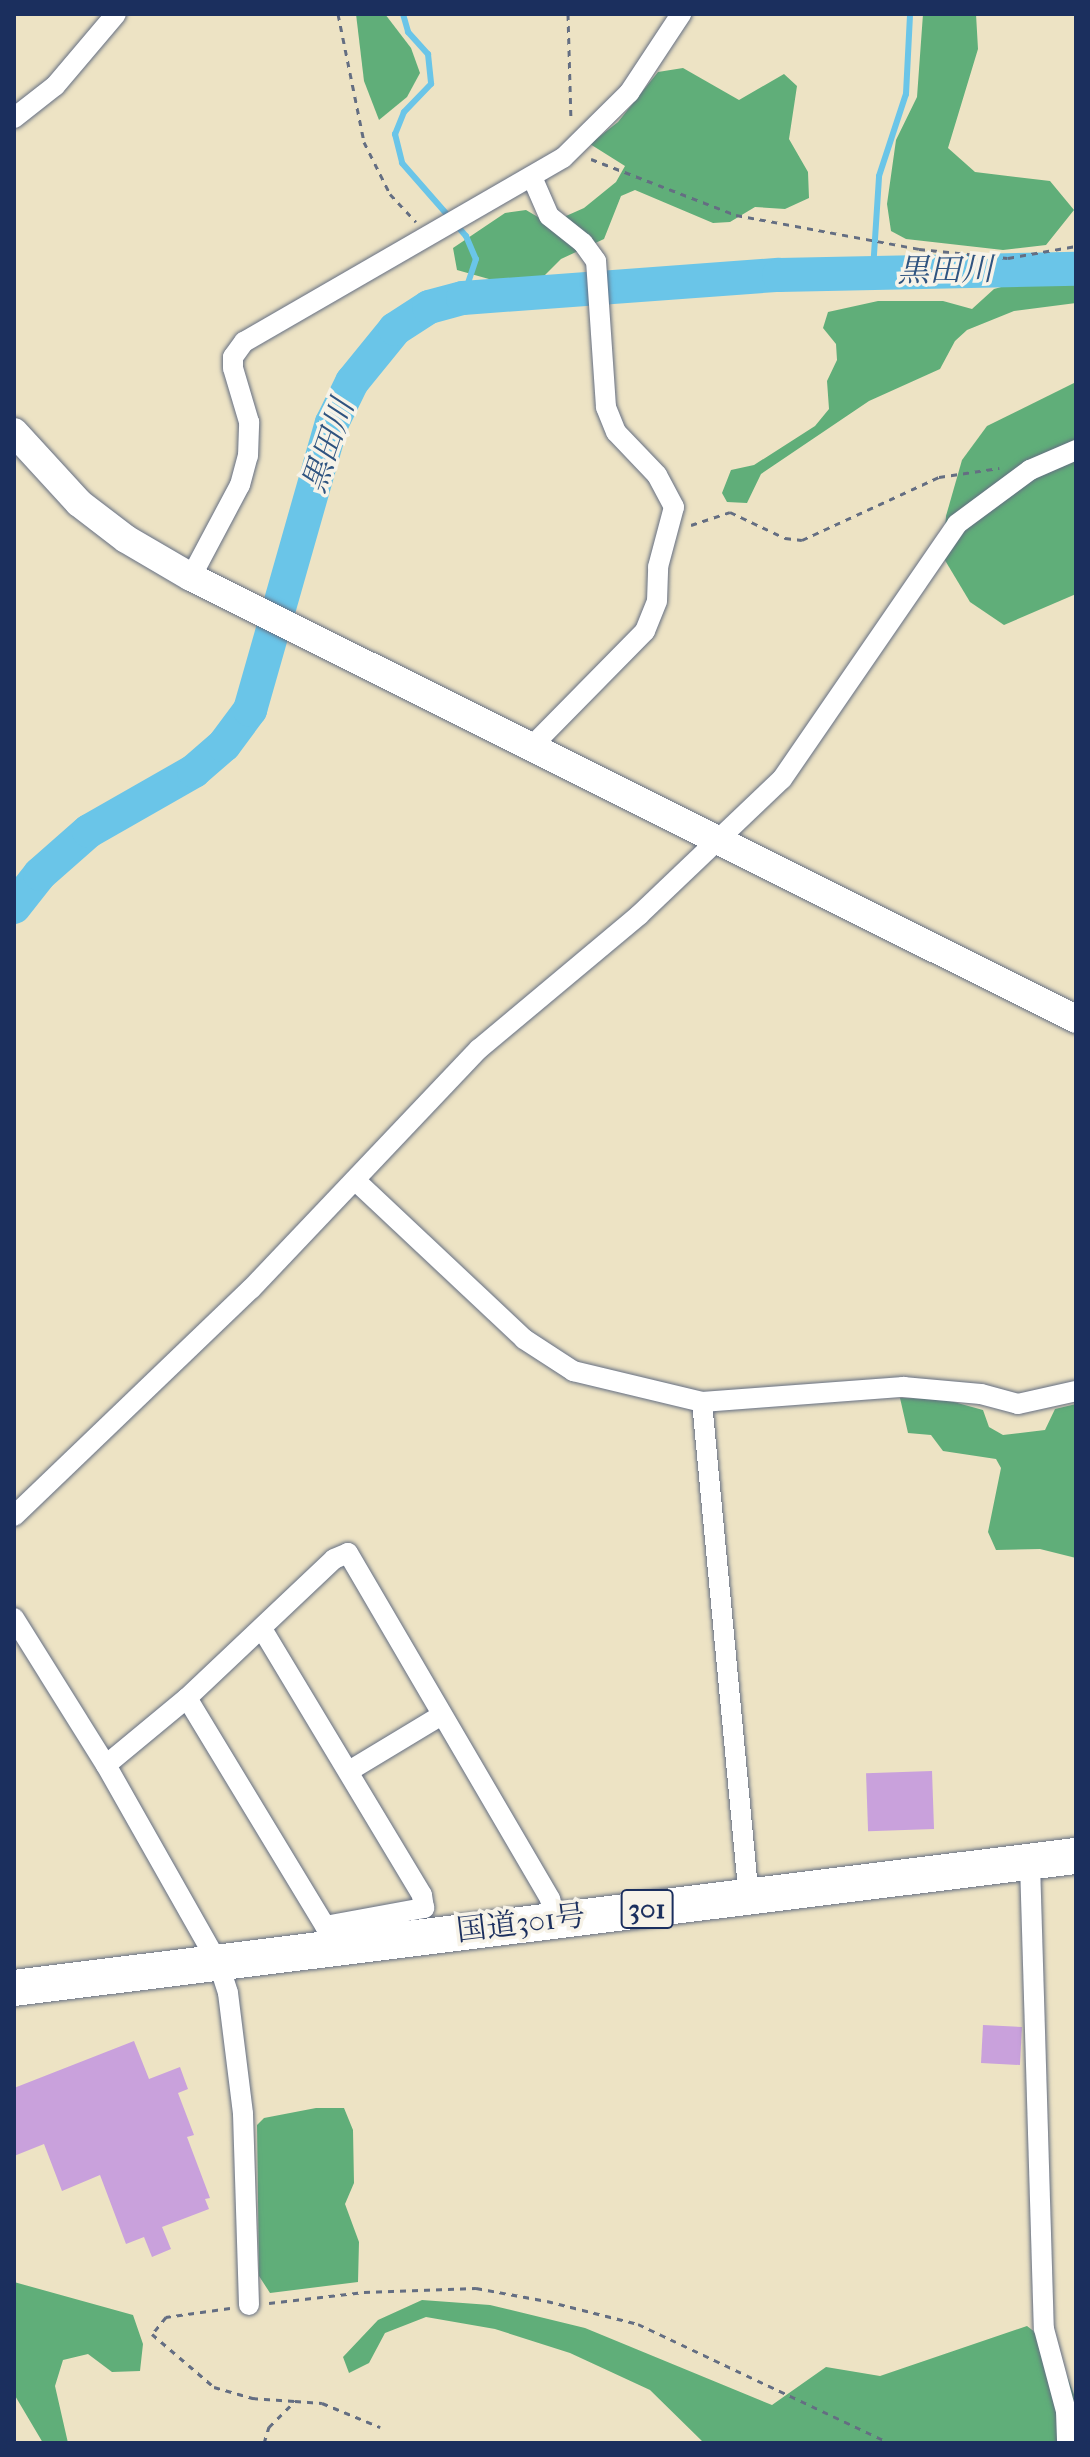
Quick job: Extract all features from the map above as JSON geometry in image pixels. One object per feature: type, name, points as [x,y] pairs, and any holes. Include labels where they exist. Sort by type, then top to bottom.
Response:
[{"type":"highway","name":"国道301号","points":[[14,1988],[219,1965],[555,1919],[749,1898],[1076,1856]]},
{"type":"street","points":[[14,118],[55,86],[116,14]]},
{"type":"street","points":[[191,577],[240,485],[248,456],[249,422],[233,357],[267,327],[470,215],[576,148],[629,93],[681,14]]},
{"type":"street","points":[[532,177],[549,216],[583,243],[596,261],[606,407],[616,432],[670,497],[672,519],[661,550],[657,601],[645,631],[532,746]]},
{"type":"street","points":[[14,432],[79,503],[126,539],[191,577],[1076,1019]]},
{"type":"street","points":[[14,1516],[159,1382],[356,1181],[479,1049],[639,915],[782,779],[812,741],[957,524],[1030,470],[1076,450]]},
{"type":"street","points":[[356,1181],[553,1362],[702,1402],[903,1387],[981,1394],[1018,1404],[1076,1391]]},
{"type":"street","points":[[702,1402],[749,1898]]},
{"type":"street","points":[[106,1765],[187,1698],[334,1559],[348,1553],[440,1716],[550,1899],[555,1919]]},
{"type":"street","points":[[14,1618],[106,1765],[219,1965],[228,1993],[243,2114],[249,2305]]},
{"type":"street","points":[[187,1698],[325,1926],[424,1908],[422,1895],[262,1629]]},
{"type":"street","points":[[349,1771],[440,1716]]},
{"type":"street","points":[[1030,1863],[1044,2329],[1066,2411],[1067,2443]]},
{"type":"path","points":[[338,14],[364,142],[390,194],[432,235]]},
{"type":"path","points":[[568,14],[571,136],[576,148],[600,166],[736,215],[884,241],[1008,258],[1076,246]]},
{"type":"path","points":[[672,519],[695,526],[730,512],[785,538],[802,540],[939,477],[1008,467],[1030,470]]},
{"type":"path","points":[[380,2427],[322,2403],[252,2398],[214,2387],[152,2334],[166,2317],[249,2305],[364,2292],[476,2288],[547,2301],[638,2324],[890,2443]]},
{"type":"path","points":[[264,2443],[269,2427],[295,2401]]},
{"type":"green space","points":[[356,14],[385,14],[411,48],[420,73],[407,97],[379,120],[364,81]]},
{"type":"green space","points":[[923,14],[976,14],[978,49],[948,148],[975,172],[1050,181],[1074,210],[1046,245],[1003,250],[906,239],[891,231],[887,204],[896,140],[917,97]]},
{"type":"green space","points":[[683,68],[739,100],[784,74],[797,86],[789,139],[808,172],[809,198],[785,209],[755,207],[730,222],[713,223],[635,190],[621,196],[604,239],[561,259],[542,278],[503,283],[457,270],[453,248],[505,213],[526,210],[543,220],[566,216],[584,208],[616,182],[625,166],[590,144],[618,122],[658,72]]},
{"type":"green space","points":[[1076,281],[1076,303],[1014,311],[967,330],[955,341],[940,369],[869,401],[761,474],[747,503],[727,502],[722,493],[731,470],[754,465],[815,426],[829,409],[827,381],[837,360],[836,344],[823,328],[828,312],[878,301],[943,301],[972,309],[994,289],[1019,282]]},
{"type":"green space","points":[[1076,382],[1076,594],[1004,625],[970,602],[943,557],[946,516],[962,460],[987,426]]},
{"type":"green space","points":[[900,1398],[943,1399],[983,1410],[989,1427],[1003,1435],[1045,1430],[1055,1409],[1076,1404],[1076,1558],[1040,1549],[996,1550],[988,1532],[1001,1468],[996,1459],[943,1451],[931,1435],[908,1433]]},
{"type":"green space","points":[[316,2108],[344,2108],[353,2130],[354,2183],[345,2204],[359,2242],[358,2282],[270,2293],[259,2276],[257,2125],[264,2118]]},
{"type":"green space","points":[[14,2282],[133,2315],[143,2344],[140,2371],[112,2372],[88,2354],[63,2360],[55,2386],[68,2443],[43,2443],[14,2394]]},
{"type":"green space","points":[[422,2300],[490,2305],[585,2328],[772,2405],[826,2367],[880,2376],[1027,2326],[1057,2349],[1076,2400],[1076,2443],[704,2443],[650,2390],[570,2353],[495,2329],[426,2317],[385,2333],[369,2363],[349,2373],[343,2357],[378,2320]]},
{"type":"building","points":[[932,1771],[934,1829],[868,1831],[866,1773]]},
{"type":"building","points":[[983,2025],[1022,2027],[1020,2065],[981,2063]]},
{"type":"building","points":[[134,2041],[149,2079],[180,2067],[188,2089],[178,2093],[194,2135],[187,2137],[210,2198],[205,2199],[209,2209],[162,2227],[171,2249],[152,2257],[144,2237],[126,2244],[100,2175],[62,2191],[44,2144],[14,2156],[14,2088]]},
{"type":"waterway","points":[[403,14],[408,32],[428,54],[431,84],[404,112],[395,134],[402,163],[466,236],[476,259],[463,298]]},
{"type":"waterway","points":[[873,270],[879,176],[906,94],[910,14]]},
{"type":"waterway","name":"黒田川","points":[[14,907],[40,874],[89,831],[194,771],[224,745],[250,710],[332,423],[352,382],[395,329],[429,307],[463,298],[779,275],[1076,269]]}]
